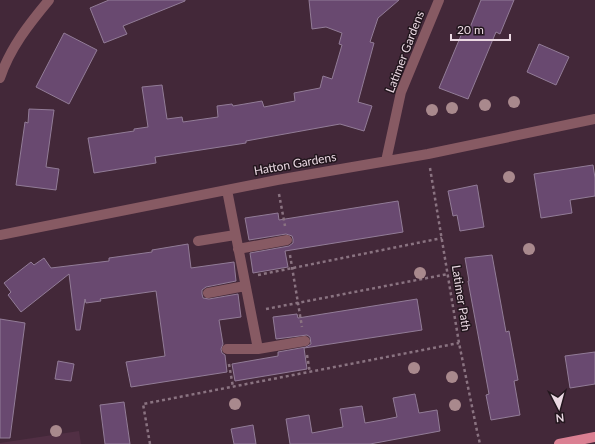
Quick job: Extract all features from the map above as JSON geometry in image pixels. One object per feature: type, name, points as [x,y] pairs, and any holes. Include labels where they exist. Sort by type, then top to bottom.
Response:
[{"type":"main road","points":[[559,444],[595,437]]},
{"type":"street","points":[[0,78],[6,61],[24,31],[49,0]]},
{"type":"street","name":"Latimer Gardens","points":[[386,161],[401,92],[439,0]]},
{"type":"street","name":"Hatton Gardens","points":[[0,235],[277,180],[428,154],[595,119]]},
{"type":"street","points":[[227,190],[258,349]]},
{"type":"street","points":[[198,241],[235,234]]},
{"type":"street","points":[[238,249],[287,240]]},
{"type":"street","points":[[208,292],[245,282]]},
{"type":"street","points":[[227,349],[258,349],[305,341]]},
{"type":"path","name":"Latimer Path","points":[[428,154],[459,343],[476,431],[480,444]]},
{"type":"path","points":[[277,180],[310,373]]},
{"type":"path","points":[[245,282],[292,269],[442,238]]},
{"type":"path","points":[[250,312],[448,274]]},
{"type":"path","points":[[150,444],[144,404],[459,343]]},
{"type":"path","points":[[227,349],[233,387]]},
{"type":"shaded area","points":[[79,431],[81,444],[0,444],[0,443]]},
{"type":"building","points":[[109,0],[185,1],[123,26],[127,34],[104,43],[90,8]]},
{"type":"building","points":[[309,0],[399,0],[378,18],[370,42],[374,43],[358,102],[372,106],[364,131],[340,124],[246,141],[246,143],[155,157],[156,163],[94,173],[88,138],[134,131],[134,129],[148,127],[142,87],[162,85],[167,119],[182,117],[183,122],[218,117],[217,106],[232,104],[233,106],[262,101],[264,107],[295,101],[294,93],[320,88],[323,76],[332,79],[342,45],[339,44],[342,33],[326,27],[312,29]]},
{"type":"building","points":[[481,0],[514,0],[500,34],[496,32],[468,99],[439,88],[462,33],[467,35]]},
{"type":"building","points":[[64,33],[97,50],[69,104],[36,87]]},
{"type":"building","points":[[539,44],[569,57],[556,85],[527,72]]},
{"type":"building","points":[[29,109],[54,110],[46,167],[59,169],[56,190],[16,185],[25,122],[28,123]]},
{"type":"building","points":[[593,165],[595,196],[570,200],[572,213],[541,218],[534,174]]},
{"type":"building","points":[[477,185],[484,227],[460,231],[457,215],[453,216],[448,191]]},
{"type":"building","points":[[398,201],[403,232],[285,251],[288,267],[253,273],[250,253],[289,246],[293,243],[293,239],[292,236],[286,234],[249,240],[245,218],[278,213],[279,220]]},
{"type":"building","points":[[188,244],[191,268],[234,262],[236,281],[206,287],[202,290],[203,298],[209,299],[238,294],[241,317],[219,320],[223,344],[221,349],[222,353],[225,355],[227,372],[131,387],[126,362],[165,356],[156,291],[100,299],[101,301],[86,303],[85,299],[80,330],[76,330],[69,274],[21,312],[8,295],[11,292],[4,283],[31,262],[34,265],[44,258],[51,268],[109,261],[109,258],[152,252],[152,250]]},
{"type":"building","points":[[492,255],[506,332],[509,331],[518,380],[514,381],[520,415],[491,420],[486,395],[489,394],[465,258]]},
{"type":"building","points":[[417,299],[422,330],[304,348],[307,369],[235,381],[232,364],[278,356],[278,352],[306,347],[311,344],[310,337],[307,335],[276,339],[273,317],[297,314],[298,318]]},
{"type":"building","points":[[0,319],[25,323],[10,438],[0,438]]},
{"type":"building","points":[[595,352],[595,384],[570,388],[565,356]]},
{"type":"building","points":[[58,361],[74,364],[71,381],[55,379]]},
{"type":"building","points":[[415,394],[419,413],[437,410],[440,431],[370,444],[290,444],[286,419],[309,415],[312,433],[343,427],[340,409],[362,406],[365,423],[382,420],[397,417],[393,398]]},
{"type":"building","points":[[124,402],[130,444],[105,444],[100,405]]},
{"type":"building","points":[[253,425],[256,444],[234,444],[231,429]]}]
